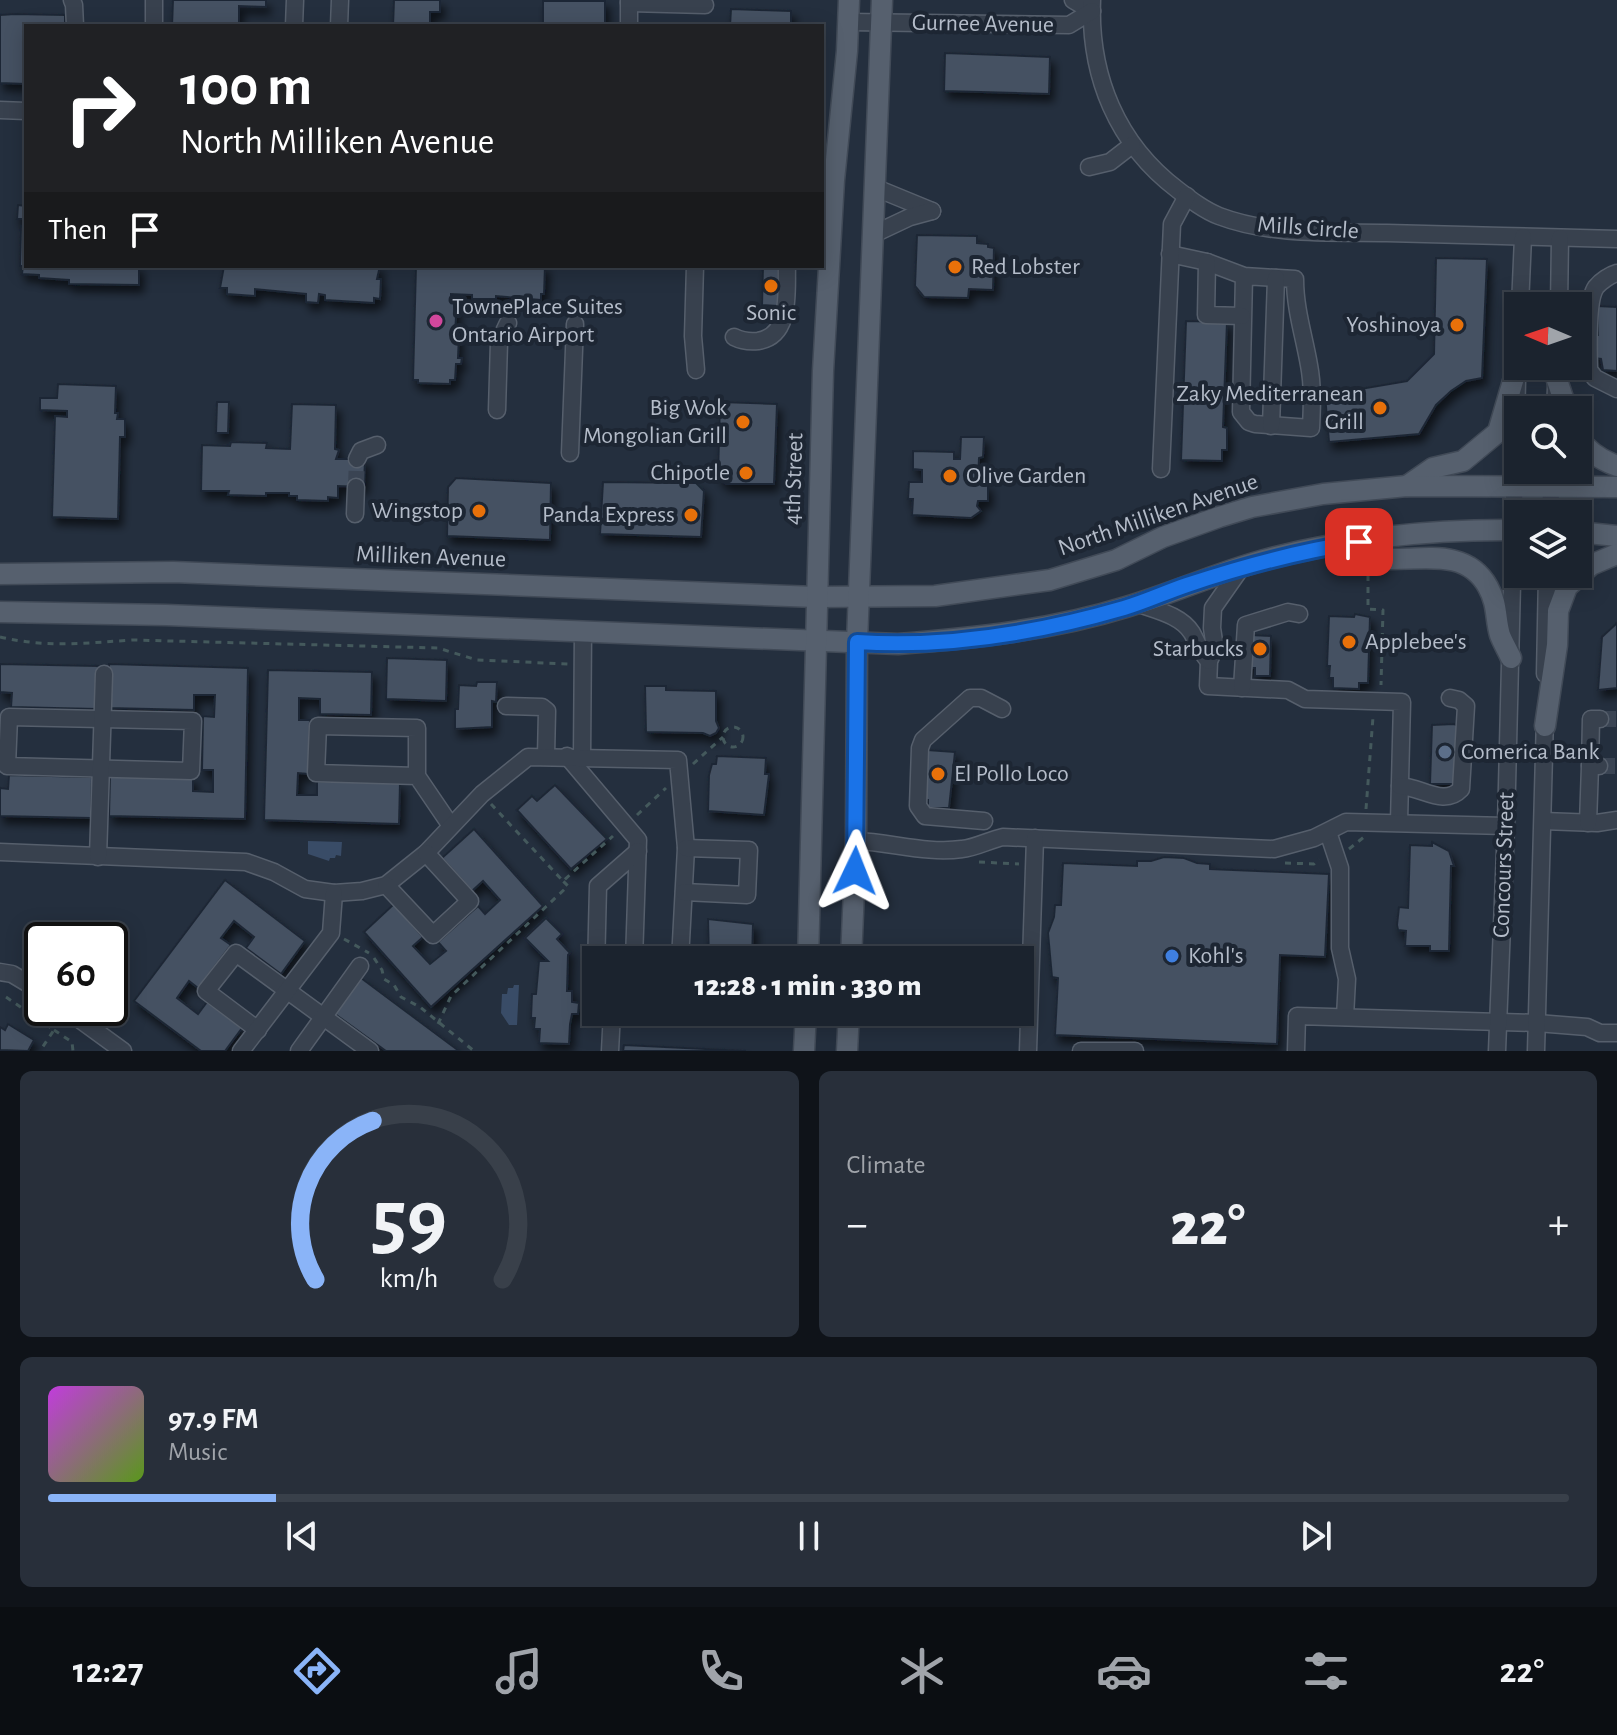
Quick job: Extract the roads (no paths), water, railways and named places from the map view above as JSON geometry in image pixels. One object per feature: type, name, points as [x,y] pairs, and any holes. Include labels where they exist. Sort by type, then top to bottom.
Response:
[{"type":"main road","name":"4th Street","points":[[808,946],[828,179],[849,0]]},
{"type":"main road","points":[[852,946],[856,841],[857,642],[882,0]]},
{"type":"main road","points":[[1407,486],[1433,468],[1463,461],[1498,432],[1513,380]]},
{"type":"main road","points":[[1592,452],[1617,466]]},
{"type":"main road","name":"North Milliken Avenue","points":[[860,598],[935,596],[1050,580],[1116,560],[1163,537],[1252,507],[1369,488],[1516,487],[1528,484]]},
{"type":"main road","name":"North Milliken Avenue","points":[[1592,484],[1617,487]]},
{"type":"main road","points":[[0,612],[166,615],[898,644],[989,637],[1054,625],[1136,603],[1265,560],[1334,546],[1433,533],[1504,530]]},
{"type":"main road","points":[[1592,533],[1617,536]]},
{"type":"main road","points":[[1334,546],[1374,559],[1426,556],[1453,560],[1473,570],[1487,584],[1497,607],[1500,634],[1511,658]]},
{"type":"main road","points":[[1545,726],[1557,645],[1558,611],[1567,587],[1591,565],[1617,554]]},
{"type":"main road","name":"Milliken Avenue","points":[[0,574],[173,572],[860,598]]},
{"type":"main road","points":[[804,1051],[805,1026]]},
{"type":"main road","points":[[847,1051],[848,1026]]},
{"type":"street","points":[[72,0],[75,24]]},
{"type":"street","points":[[154,0],[154,24]]},
{"type":"street","points":[[294,24],[295,0]]},
{"type":"street","points":[[339,24],[340,0]]},
{"type":"street","name":"Gurnee Avenue","points":[[1073,0],[1092,6]]},
{"type":"street","points":[[629,24],[629,1],[705,5]]},
{"type":"street","name":"Gurnee Avenue","points":[[848,22],[1069,25],[1092,6]]},
{"type":"street","name":"Mills Circle","points":[[1092,6],[1094,44],[1102,81],[1113,112],[1132,145],[1163,179],[1218,215],[1274,229],[1617,239]]},
{"type":"street","points":[[0,110],[24,111]]},
{"type":"street","points":[[1089,167],[1110,162],[1132,145]]},
{"type":"street","points":[[874,234],[910,217],[932,211],[876,188]]},
{"type":"street","points":[[1161,469],[1172,224],[1187,196]]},
{"type":"street","points":[[1521,292],[1523,237]]},
{"type":"street","points":[[1559,292],[1560,238]]},
{"type":"street","points":[[1170,254],[1207,262],[1244,276],[1295,279],[1295,297],[1309,366],[1311,428],[1249,422],[1240,407],[1244,276]]},
{"type":"street","points":[[1207,262],[1206,315],[1242,316]]},
{"type":"street","points":[[695,268],[693,336],[696,370]]},
{"type":"street","points":[[734,337],[762,341],[782,325],[787,268]]},
{"type":"street","points":[[1617,273],[1595,288],[1591,306],[1589,370],[1595,378],[1617,389]]},
{"type":"street","points":[[1271,426],[1276,278]]},
{"type":"street","points":[[497,410],[499,342],[508,323]]},
{"type":"street","points":[[570,453],[575,324]]},
{"type":"street","name":"Concours Street","points":[[1516,500],[1518,380]]},
{"type":"street","points":[[357,459],[361,451],[377,445]]},
{"type":"street","points":[[355,514],[356,487]]},
{"type":"street","points":[[1241,568],[1213,608],[1215,648],[1209,661],[1208,686],[1288,690],[1305,699],[1402,702],[1399,822]]},
{"type":"street","name":"Concours Street","points":[[1497,1051],[1514,588]]},
{"type":"street","name":"Concours Street","points":[[1536,1051],[1547,588]]},
{"type":"street","points":[[1136,603],[1178,618],[1192,631],[1200,652],[1209,661]]},
{"type":"street","points":[[1242,688],[1246,625],[1288,612],[1299,614]]},
{"type":"street","points":[[583,631],[574,757],[638,840],[635,946]]},
{"type":"street","points":[[98,857],[104,674]]},
{"type":"street","points":[[984,821],[925,816],[918,806],[920,748],[923,740],[970,698],[981,698],[1002,709]]},
{"type":"street","points":[[1400,786],[1414,786],[1447,798],[1455,796],[1461,789],[1466,706],[1450,698]]},
{"type":"street","points":[[506,706],[542,707],[547,711],[546,756]]},
{"type":"street","points":[[9,717],[102,719],[193,721],[191,771],[7,766],[9,717]]},
{"type":"street","points":[[1588,823],[1594,766],[1591,719],[1600,719]]},
{"type":"street","points":[[417,776],[316,773],[318,726],[417,728],[417,776],[456,821]]},
{"type":"street","points":[[0,852],[246,862],[274,872],[305,889],[334,893],[362,891],[386,885],[426,853],[482,794],[528,757],[678,760],[686,848],[681,946]]},
{"type":"street","points":[[1543,821],[1588,823],[1617,820]]},
{"type":"street","points":[[856,841],[886,842],[908,848],[962,849],[1003,837],[1274,849],[1291,846],[1346,822],[1506,826]]},
{"type":"street","points":[[1328,832],[1336,852],[1341,886],[1340,948],[1347,979],[1345,1017]]},
{"type":"street","points":[[1028,1051],[1035,838]]},
{"type":"street","points":[[684,892],[747,895],[749,850],[686,848]]},
{"type":"street","points":[[597,946],[598,886],[638,851]]},
{"type":"street","points":[[386,885],[433,935],[470,901],[426,853]]},
{"type":"street","points":[[241,1051],[331,933],[334,893]]},
{"type":"street","points":[[258,1030],[206,991],[236,953],[370,1051]]},
{"type":"street","points":[[299,1051],[360,966]]},
{"type":"street","points":[[0,972],[12,974],[24,981]]},
{"type":"street","points":[[1296,1051],[1297,1016],[1537,1023],[1617,1033]]},
{"type":"street","points":[[89,1026],[123,1051]]},
{"type":"street","points":[[610,1047],[611,1026]]},
{"type":"street","points":[[1081,1051],[1135,1051]]},
{"type":"water","points":[[308,841],[342,842],[341,856],[336,855],[329,861],[308,854]]},
{"type":"water","points":[[519,985],[517,1025],[509,1025],[501,1013],[502,994],[507,994],[508,988]]},
{"type":"tunnel","points":[[356,487],[357,459]]},
{"type":"tunnel","points":[[1600,719],[1617,719]]},
{"type":"tunnel","points":[[1599,766],[1617,766]]},
{"type":"place","name":"Red Lobster","points":[[955,267]]},
{"type":"place","name":"Sonic","points":[[771,286]]},
{"type":"place","name":"TownePlace Suites Ontario Airport","points":[[436,321]]},
{"type":"place","name":"Yoshinoya","points":[[1457,325]]},
{"type":"place","name":"Zaky Mediterranean Grill","points":[[1380,408]]},
{"type":"place","name":"Big Wok Mongolian Grill","points":[[743,422]]},
{"type":"place","name":"Chipotle","points":[[746,473]]},
{"type":"place","name":"Olive Garden","points":[[950,476]]},
{"type":"place","name":"Wingstop","points":[[479,511]]},
{"type":"place","name":"Panda Express","points":[[691,515]]},
{"type":"place","name":"Applebee's","points":[[1349,642]]},
{"type":"place","name":"Starbucks","points":[[1260,649]]},
{"type":"place","name":"Comerica Bank","points":[[1445,752]]},
{"type":"place","name":"El Pollo Loco","points":[[938,774]]},
{"type":"place","name":"Kohl's","points":[[1172,956]]}]
